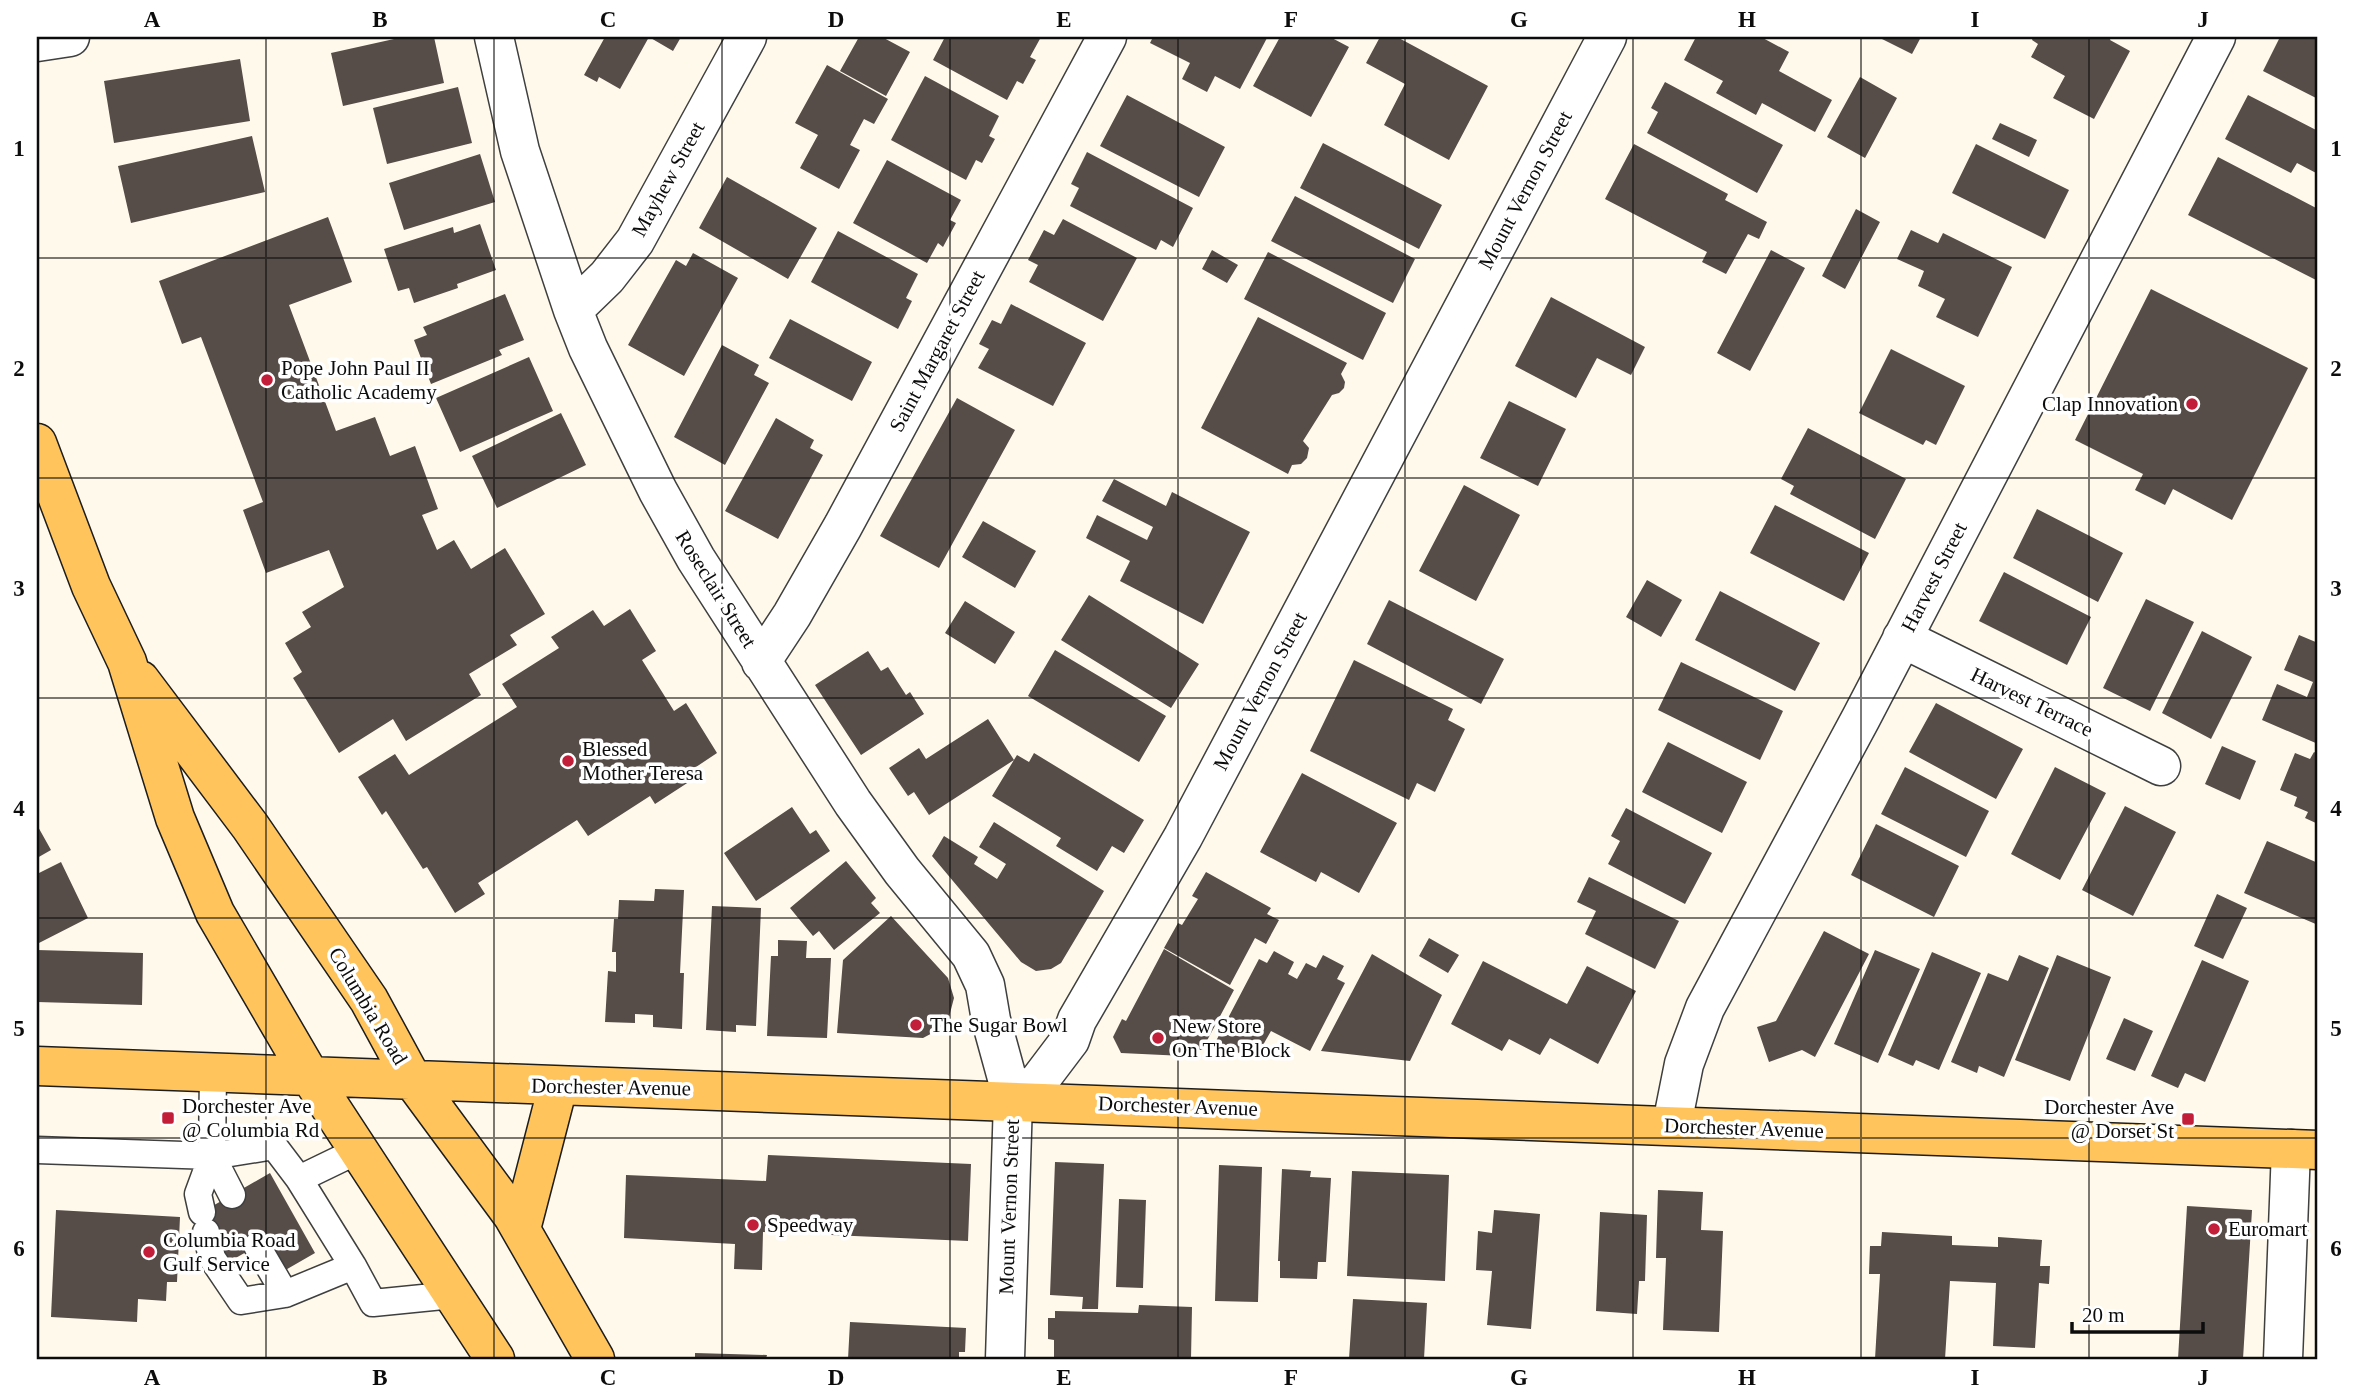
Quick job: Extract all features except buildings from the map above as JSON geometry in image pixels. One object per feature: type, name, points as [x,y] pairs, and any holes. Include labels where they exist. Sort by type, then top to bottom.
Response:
[{"type":"main road","name":"Columbia Road","points":[[37,443],[90,586],[127,662],[158,768],[196,871],[215,913],[310,1076],[495,1359]]},
{"type":"main road","name":"Columbia Road","points":[[127,662],[284,874],[369,1000],[412,1079],[521,1228],[595,1359]]},
{"type":"main road","name":"Dorchester Avenue","points":[[37,1066],[2305,1149]]},
{"type":"main road","points":[[521,1228],[558,1086]]},
{"type":"street","points":[[37,42],[70,37]]},
{"type":"street","name":"Roseclair Street","points":[[494,37],[520,151],[588,348],[658,491],[696,559],[853,803],[902,871],[971,955],[985,985],[991,1020],[1013,1100]]},
{"type":"street","name":"Mayhew Street","points":[[573,310],[607,277],[635,241],[747,37]]},
{"type":"street","name":"Saint Margaret Street","points":[[761,662],[792,615],[843,526],[1107,37]]},
{"type":"street","name":"Mount Vernon Street","points":[[1005,1359],[1013,1100],[1039,1081],[1070,1040],[1077,1020],[1183,838],[1606,37]]},
{"type":"street","name":"Harvest Street","points":[[1672,1124],[1684,1064],[1705,1008],[2216,37]]},
{"type":"street","name":"Harvest Terrace","points":[[1902,638],[2161,766]]},
{"type":"street","points":[[2283,1359],[2305,1149]]},
{"type":"lane","points":[[213,1072],[212,1156],[198,1194],[212,1258],[241,1301],[285,1294],[353,1266]]},
{"type":"lane","points":[[37,1150],[212,1156],[274,1146],[299,1179],[373,1303],[453,1295]]},
{"type":"lane","points":[[299,1179],[359,1150]]},
{"type":"lane","points":[[212,1156],[232,1195]]},
{"type":"lane","points":[[257,1245],[285,1294]]},
{"type":"place","name":"Pope John Paul II Catholic Academy","points":[[267,380]]},
{"type":"place","name":"Clap Innovation","points":[[2192,404]]},
{"type":"place","name":"Blessed Mother Teresa","points":[[568,761]]},
{"type":"place","name":"The Sugar Bowl","points":[[916,1025]]},
{"type":"place","name":"New Store On The Block","points":[[1158,1038]]},
{"type":"place","name":"Dorchester Ave @ Columbia Rd","points":[[168,1118]]},
{"type":"place","name":"Dorchester Ave @ Dorset St","points":[[2188,1119]]},
{"type":"place","name":"Speedway","points":[[753,1225]]},
{"type":"place","name":"Euromart","points":[[2214,1229]]},
{"type":"place","name":"Columbia Road Gulf Service","points":[[149,1252]]}]
